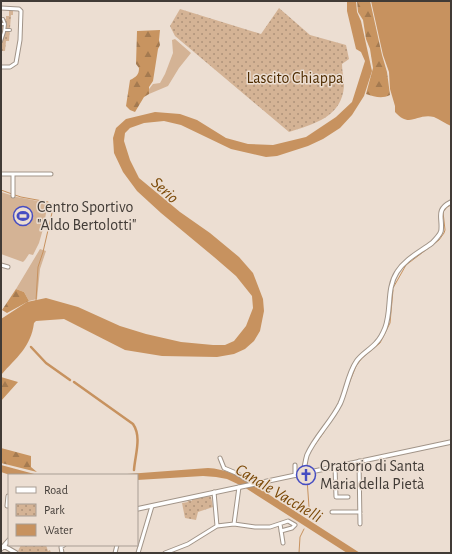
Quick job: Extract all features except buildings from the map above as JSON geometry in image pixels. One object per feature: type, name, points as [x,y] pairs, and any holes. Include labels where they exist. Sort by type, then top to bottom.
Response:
[{"type":"street","points":[[1,8],[20,9],[21,11],[20,40],[16,63],[10,68],[1,67]]},
{"type":"street","points":[[1,41],[5,30],[3,19]]},
{"type":"street","points":[[5,30],[10,30]]},
{"type":"street","points":[[1,174],[51,174]]},
{"type":"street","points":[[13,174],[13,194]]},
{"type":"street","points":[[304,473],[306,457],[340,403],[354,365],[362,355],[377,342],[385,329],[389,313],[391,288],[395,276],[404,264],[433,242],[438,236],[441,231],[440,216],[442,210],[451,202]]},
{"type":"street","points":[[1,264],[8,267]]},
{"type":"street","points":[[138,509],[451,442]]},
{"type":"street","points":[[220,458],[224,468],[236,473],[253,484]]},
{"type":"street","points":[[359,461],[360,524]]},
{"type":"street","points":[[295,465],[295,475]]},
{"type":"street","points":[[335,466],[336,496],[348,497]]},
{"type":"street","points":[[234,524],[240,487]]},
{"type":"street","points":[[214,492],[217,526]]},
{"type":"street","points":[[8,496],[8,506]]},
{"type":"street","points":[[138,553],[152,506]]},
{"type":"street","points":[[332,512],[360,512]]},
{"type":"street","points":[[165,553],[188,544],[217,526],[234,524],[255,527],[270,527],[288,521],[295,525],[292,528],[281,531]]},
{"type":"street","points":[[280,524],[283,543]]},
{"type":"street","points":[[2,547],[16,553]]},
{"type":"green space","points":[[357,1],[370,1],[387,72],[390,95],[384,97],[366,94],[373,68],[363,20],[358,12]]},
{"type":"green space","name":"Lascito Chiappa","points":[[279,8],[310,35],[346,45],[349,59],[342,64],[344,86],[342,97],[338,105],[325,118],[308,126],[289,132],[175,36],[170,26],[180,9],[261,34]]},
{"type":"green space","points":[[9,9],[13,11],[13,15],[11,15],[9,41],[6,41],[5,51],[1,51],[1,19],[6,19],[6,16],[9,16]]},
{"type":"green space","points":[[160,30],[160,45],[153,81],[149,87],[149,94],[144,97],[135,112],[126,106],[130,80],[137,76],[139,70],[136,64],[137,31]]},
{"type":"green space","points":[[175,39],[191,53],[179,68],[168,86],[149,94],[149,89],[153,84],[160,83],[165,74],[173,53],[172,40]]},
{"type":"green space","name":"Centro Sportivo \"Aldo Bertolotti\"","points":[[1,192],[17,197],[48,203],[39,243],[33,255],[29,254],[23,262],[1,254]]},
{"type":"green space","points":[[40,249],[46,251],[40,269],[37,299],[29,301],[24,292],[16,289]]},
{"type":"green space","points":[[16,289],[24,292],[29,301],[7,313],[2,310]]},
{"type":"green space","points":[[1,377],[18,382],[1,401]]},
{"type":"green space","points":[[1,448],[31,456],[31,467],[37,472],[1,463]]},
{"type":"green space","points":[[210,496],[213,507],[198,512],[196,520],[185,518],[182,503],[188,502],[187,500],[192,501],[192,499]]},
{"type":"green space","points":[[20,546],[46,546],[48,551],[50,550],[51,553],[22,553],[18,551]]},
{"type":"water","points":[[347,1],[356,1],[357,12],[361,21],[372,71],[364,96],[352,115],[340,128],[323,139],[308,146],[277,156],[266,157],[231,149],[181,125],[164,121],[144,123],[130,128],[125,133],[124,141],[130,160],[139,178],[180,212],[210,233],[239,257],[253,273],[263,299],[264,311],[260,331],[254,341],[245,349],[234,354],[217,357],[162,356],[125,350],[64,319],[36,321],[26,346],[1,375],[1,319],[27,302],[46,298],[78,307],[120,326],[146,334],[181,342],[213,345],[225,345],[234,341],[246,326],[253,308],[252,296],[236,276],[137,191],[123,172],[114,153],[113,138],[116,128],[126,119],[155,112],[180,114],[197,120],[226,138],[248,144],[273,145],[306,137],[336,117],[352,102],[365,61],[361,52],[356,49],[347,11]]},
{"type":"water","points":[[371,1],[451,1],[451,126],[434,117],[428,116],[409,120],[400,117],[395,112],[395,106],[390,89],[389,72],[383,55]]},
{"type":"water","points":[[1,465],[34,474],[8,474],[1,472]]},
{"type":"water","points":[[208,468],[225,471],[251,483],[360,553],[347,553],[244,487],[227,479],[203,476],[138,480],[138,474],[127,474]]},
{"type":"waterway","points":[[1,190],[12,194]]},
{"type":"waterway","points":[[15,195],[48,202]]},
{"type":"waterway","points":[[36,301],[38,267],[54,204],[52,204]]},
{"type":"waterway","points":[[393,288],[406,265],[439,240],[444,233],[443,212],[451,205]]},
{"type":"waterway","points":[[346,391],[356,366],[362,358],[380,343],[390,323],[393,290]]},
{"type":"waterway","points":[[31,347],[46,363],[70,380]]},
{"type":"waterway","points":[[74,382],[133,424],[136,429],[138,440],[134,470]]},
{"type":"waterway","points":[[314,446],[324,432]]},
{"type":"waterway","points":[[307,464],[308,457]]},
{"type":"waterway","name":"Canale Vacchelli","points":[[307,479],[310,518]]},
{"type":"waterway","name":"Canale Vacchelli","points":[[299,553],[300,537],[304,529]]},
{"type":"place","name":"Centro Sportivo \"Aldo Bertolotti\"","points":[[23,216]]},
{"type":"place","name":"Oratorio di Santa Maria della Pietà","points":[[306,475]]},
{"type":"water label","name":"Serio","points":[[165,190]]}]
